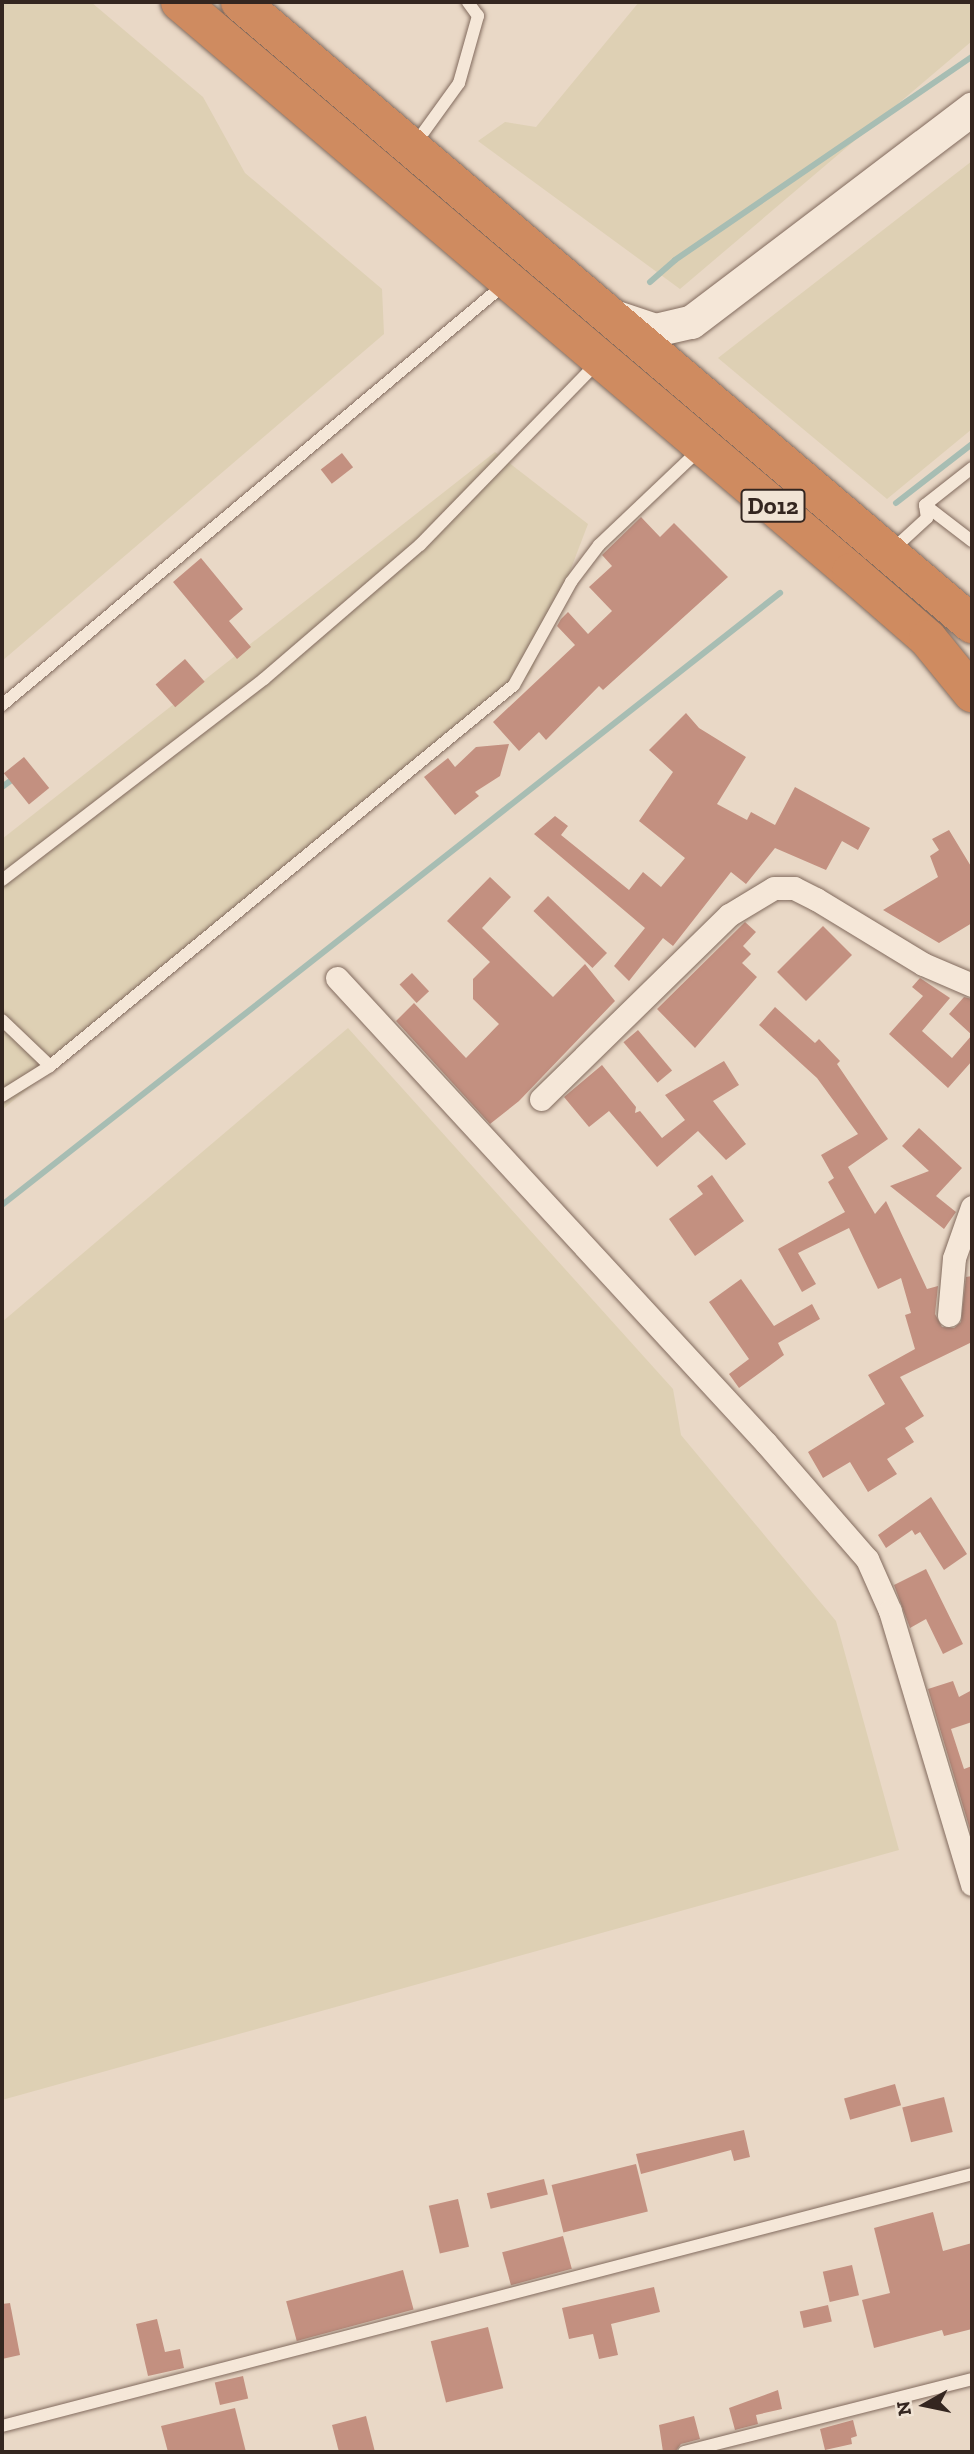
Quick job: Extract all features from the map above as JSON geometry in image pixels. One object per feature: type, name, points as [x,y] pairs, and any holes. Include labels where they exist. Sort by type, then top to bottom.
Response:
[{"type":"highway","name":"D012","points":[[180,2],[928,639],[972,693]]},
{"type":"highway","name":"D012","points":[[240,2],[972,624]]},
{"type":"street","points":[[588,298],[639,328],[677,327],[706,313],[972,109]]},
{"type":"street","points":[[694,388],[687,363],[687,344],[706,313]]},
{"type":"street","points":[[541,1099],[729,915],[774,888],[794,888],[923,964],[972,985]]},
{"type":"street","points":[[337,978],[766,1443],[867,1559],[890,1611],[972,1884]]},
{"type":"street","points":[[949,1315],[954,1258],[972,1207]]},
{"type":"lane","points":[[412,147],[458,83],[478,16],[468,2]]},
{"type":"lane","points":[[2,705],[508,281]]},
{"type":"lane","points":[[2,880],[264,679],[420,545],[600,359]]},
{"type":"lane","points":[[2,1096],[50,1066],[514,685],[571,582],[599,545],[702,446]]},
{"type":"lane","points":[[888,554],[926,512],[970,472]]},
{"type":"lane","points":[[926,512],[972,541]]},
{"type":"lane","points":[[2,1020],[50,1066]]},
{"type":"lane","points":[[2,2426],[972,2174]]},
{"type":"lane","points":[[684,2452],[972,2379]]},
{"type":"shaded area","points":[[2,2],[91,2],[203,97],[245,173],[382,289],[384,334],[2,661]]},
{"type":"shaded area","points":[[639,2],[972,2],[972,41],[680,289],[478,141],[505,122],[536,127]]},
{"type":"shaded area","points":[[972,161],[972,429],[887,499],[718,358]]},
{"type":"shaded area","points":[[495,452],[588,524],[531,673],[2,1110],[2,839]]},
{"type":"shaded area","points":[[348,1028],[673,1389],[681,1435],[836,1621],[899,1850],[2,2100],[2,1322]]},
{"type":"building","points":[[342,453],[353,467],[332,484],[321,470]]},
{"type":"building","points":[[641,517],[660,537],[674,523],[728,577],[603,690],[599,686],[546,740],[539,732],[519,751],[493,722],[575,645],[557,626],[568,612],[588,634],[612,611],[589,587],[612,566],[602,555]]},
{"type":"building","points":[[201,558],[243,609],[229,621],[251,647],[237,659],[173,582]]},
{"type":"building","points":[[185,659],[205,682],[175,707],[156,685]]},
{"type":"building","points":[[686,713],[699,728],[746,757],[717,804],[747,820],[751,812],[775,825],[795,787],[870,828],[858,850],[842,841],[826,870],[775,848],[746,884],[731,872],[673,946],[663,938],[629,981],[614,966],[645,928],[534,834],[555,816],[568,826],[561,835],[629,890],[643,872],[661,887],[685,858],[639,821],[673,772],[649,750]]},
{"type":"building","points":[[509,744],[500,776],[475,792],[479,796],[455,815],[424,777],[448,758],[455,767],[476,747]]},
{"type":"building","points":[[24,757],[49,788],[29,804],[4,773]]},
{"type":"building","points":[[949,830],[972,868],[972,923],[939,943],[883,910],[938,877],[930,856],[939,850],[932,839]]},
{"type":"building","points":[[490,877],[511,897],[482,928],[553,997],[585,964],[615,1001],[519,1101],[490,1124],[396,1021],[414,1003],[466,1058],[499,1024],[473,999],[473,979],[490,962],[447,921]]},
{"type":"building","points":[[548,896],[607,953],[592,968],[533,911]]},
{"type":"building","points":[[745,922],[756,932],[743,946],[751,954],[742,963],[757,977],[695,1048],[657,1009]]},
{"type":"building","points":[[823,926],[852,955],[806,1001],[777,972]]},
{"type":"building","points":[[412,973],[429,991],[417,1003],[400,985]]},
{"type":"building","points":[[920,978],[950,998],[922,1031],[952,1058],[972,1035],[972,1061],[948,1088],[889,1034],[923,996],[912,987]]},
{"type":"building","points":[[964,997],[972,999],[972,1035],[949,1014]]},
{"type":"building","points":[[775,1007],[815,1043],[819,1039],[840,1061],[837,1064],[888,1139],[848,1167],[875,1214],[886,1201],[927,1289],[938,1286],[935,1314],[942,1327],[954,1328],[961,1322],[966,1277],[972,1276],[972,1342],[900,1377],[924,1416],[905,1428],[914,1442],[887,1459],[897,1474],[868,1492],[850,1462],[823,1478],[808,1452],[885,1404],[868,1375],[915,1349],[905,1315],[911,1313],[901,1278],[878,1289],[849,1228],[798,1253],[816,1284],[802,1292],[778,1249],[845,1212],[828,1182],[834,1178],[821,1155],[858,1134],[817,1078],[759,1025]]},
{"type":"building","points":[[638,1030],[672,1071],[658,1083],[623,1042]]},
{"type":"building","points":[[724,1061],[739,1085],[713,1101],[746,1144],[726,1160],[698,1131],[657,1167],[609,1111],[589,1127],[564,1097],[602,1065],[636,1107],[635,1113],[640,1111],[662,1138],[685,1120],[665,1095]]},
{"type":"building","points":[[919,1128],[962,1168],[936,1196],[956,1212],[944,1229],[890,1186],[929,1171],[902,1146]]},
{"type":"building","points":[[712,1175],[744,1221],[695,1256],[669,1219],[703,1194],[697,1186]]},
{"type":"building","points":[[741,1279],[774,1326],[812,1304],[820,1319],[778,1343],[784,1355],[739,1388],[729,1374],[749,1359],[709,1302]]},
{"type":"building","points":[[931,1497],[967,1554],[944,1570],[920,1532],[915,1535],[912,1530],[886,1548],[878,1535]]},
{"type":"building","points":[[926,1569],[963,1644],[943,1654],[926,1619],[910,1628],[894,1585]]},
{"type":"building","points":[[953,1681],[959,1697],[972,1690],[972,1722],[951,1729],[964,1769],[972,1766],[971,1833],[928,1689]]},
{"type":"building","points":[[895,2084],[901,2105],[850,2120],[844,2099]]},
{"type":"building","points":[[944,2097],[953,2132],[911,2142],[902,2107]]},
{"type":"building","points":[[744,2130],[750,2157],[734,2161],[731,2150],[641,2174],[636,2154]]},
{"type":"building","points":[[636,2164],[648,2212],[563,2233],[552,2185]]},
{"type":"building","points":[[544,2179],[548,2195],[491,2209],[487,2193]]},
{"type":"building","points":[[458,2199],[469,2247],[440,2253],[429,2206]]},
{"type":"building","points":[[933,2212],[943,2251],[972,2243],[972,2329],[944,2336],[942,2330],[874,2348],[862,2300],[890,2293],[874,2228]]},
{"type":"building","points":[[563,2236],[572,2269],[511,2285],[502,2252]]},
{"type":"building","points":[[852,2265],[859,2295],[830,2302],[823,2272]]},
{"type":"building","points":[[403,2270],[414,2310],[297,2341],[286,2301]]},
{"type":"building","points":[[654,2287],[660,2312],[611,2324],[618,2355],[599,2359],[593,2334],[569,2339],[562,2308]]},
{"type":"building","points":[[10,2303],[20,2355],[2,2359],[2,2304]]},
{"type":"building","points":[[828,2305],[832,2322],[804,2328],[800,2312]]},
{"type":"building","points":[[157,2319],[165,2352],[180,2349],[184,2368],[148,2376],[136,2324]]},
{"type":"building","points":[[488,2327],[503,2388],[446,2402],[431,2341]]},
{"type":"building","points":[[243,2376],[248,2398],[220,2405],[215,2383]]},
{"type":"building","points":[[778,2390],[782,2409],[756,2415],[758,2424],[735,2430],[729,2408]]},
{"type":"building","points":[[235,2408],[246,2452],[168,2452],[161,2426]]},
{"type":"building","points":[[366,2416],[375,2452],[339,2452],[332,2425]]},
{"type":"building","points":[[694,2416],[700,2439],[681,2444],[675,2452],[663,2452],[659,2425]]},
{"type":"building","points":[[853,2420],[857,2436],[851,2438],[852,2444],[825,2450],[820,2429]]},
{"type":"waterway","points":[[650,282],[675,260],[972,57]]},
{"type":"waterway","points":[[896,503],[972,444]]},
{"type":"waterway","points":[[2,1205],[780,593]]},
{"type":"waterway","points":[[2,787],[17,776]]}]
